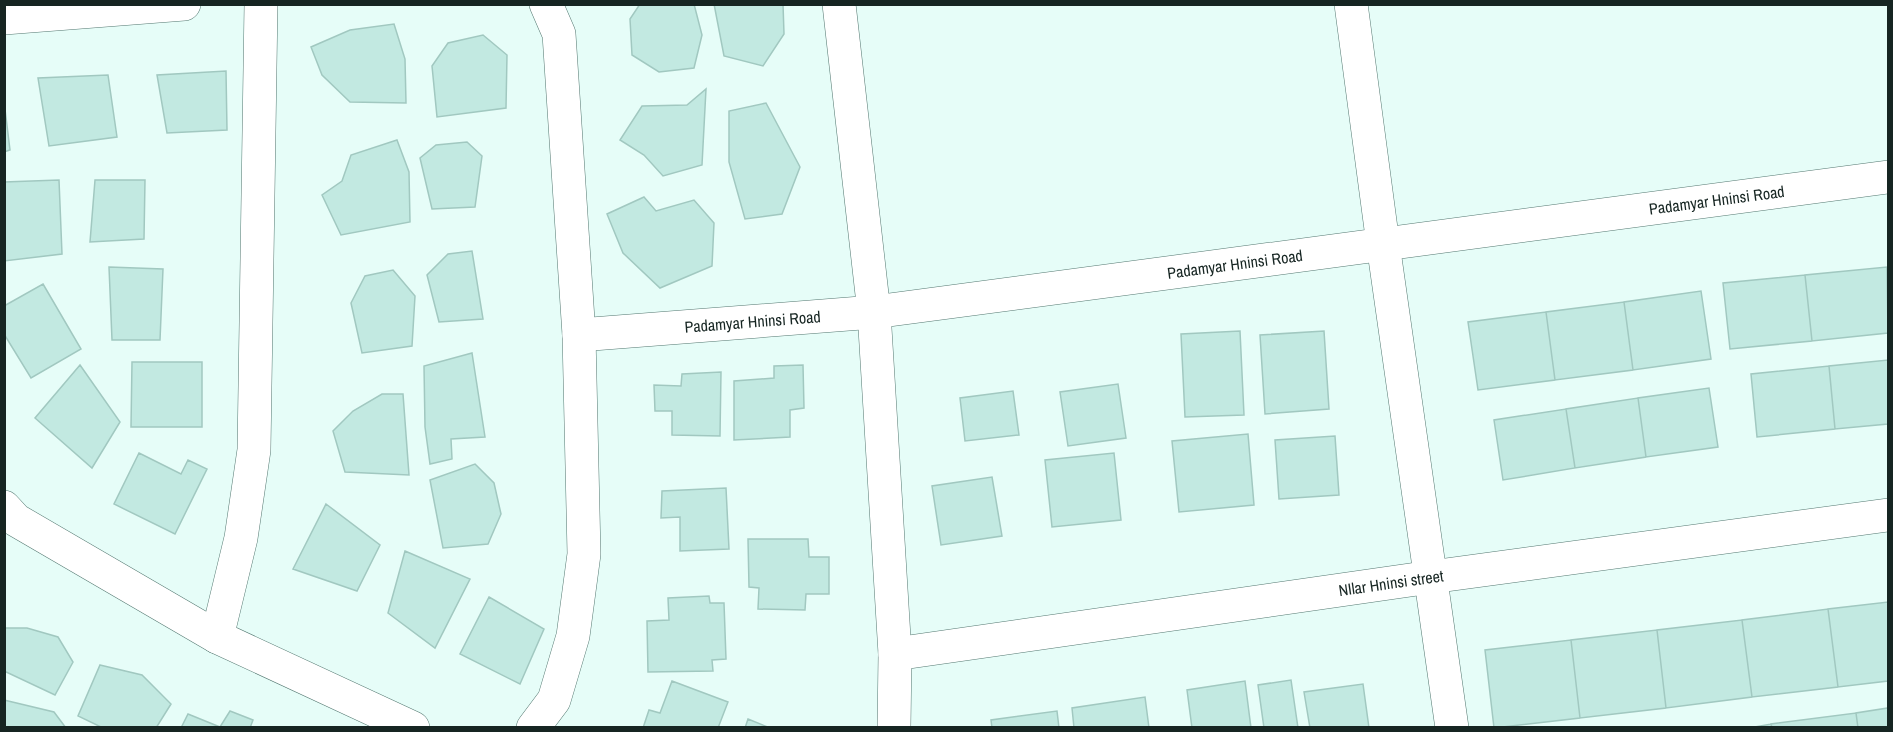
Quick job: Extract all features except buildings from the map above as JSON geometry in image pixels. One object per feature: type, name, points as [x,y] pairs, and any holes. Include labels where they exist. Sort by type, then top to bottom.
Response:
[{"type":"street","points":[[4,18],[184,4]]},
{"type":"street","points":[[218,637],[241,538],[254,450],[261,4]]},
{"type":"street","points":[[533,728],[554,700],[573,636],[584,554],[579,335],[559,34],[546,4]]},
{"type":"street","points":[[839,4],[874,312],[895,654],[894,728]]},
{"type":"street","points":[[1351,4],[1452,728]]},
{"type":"street","name":"Padamyar Hninsi Road","points":[[579,335],[874,312],[1888,177]]},
{"type":"street","points":[[4,507],[16,520],[218,637],[413,728]]},
{"type":"street","name":"NIlar Hninsi street","points":[[895,654],[1431,577],[1888,516]]}]
